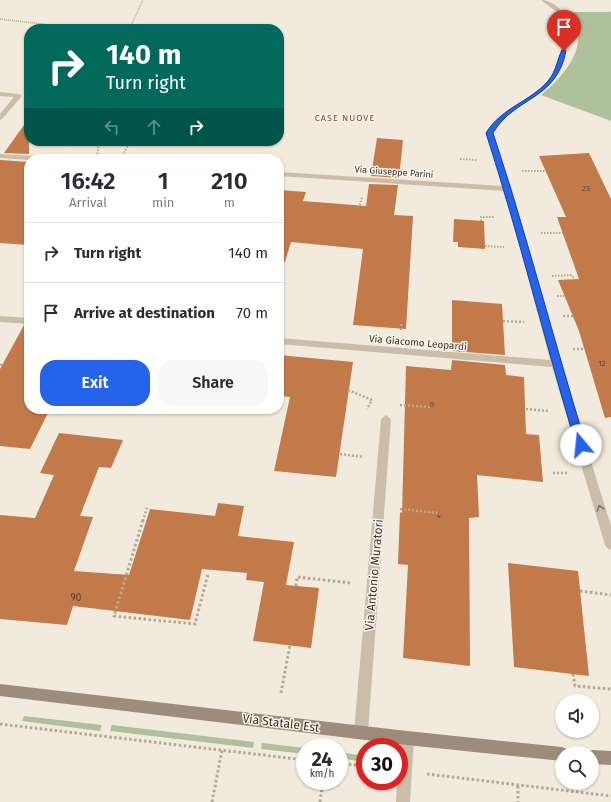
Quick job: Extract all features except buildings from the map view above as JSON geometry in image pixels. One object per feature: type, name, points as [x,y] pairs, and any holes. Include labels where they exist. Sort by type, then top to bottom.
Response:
[{"type":"street","points":[[544,0],[566,20],[568,28],[561,62],[551,81],[542,89],[509,111],[495,124],[489,133],[508,189],[556,364],[611,545]]},
{"type":"street","points":[[0,94],[19,96],[0,118]]},
{"type":"street","points":[[0,156],[24,157]]},
{"type":"street","name":"Via Giuseppe Parini","points":[[284,174],[508,189]]},
{"type":"street","points":[[0,319],[24,321]]},
{"type":"street","name":"Via Giacomo Leopardi","points":[[284,342],[556,364]]},
{"type":"street","name":"Via Antonio Muratori","points":[[361,732],[386,419]]},
{"type":"street","name":"Via Statale Est","points":[[0,690],[407,738]]},
{"type":"street","name":"Via Statale Est","points":[[408,738],[555,753]]},
{"type":"street","points":[[599,757],[611,758]]},
{"type":"street","points":[[403,802],[404,790]]},
{"type":"path","points":[[132,24],[142,0]]},
{"type":"path","points":[[0,19],[38,24]]},
{"type":"path","points":[[460,159],[483,161]]},
{"type":"path","points":[[519,171],[546,171]]},
{"type":"path","points":[[481,220],[481,217],[496,217]]},
{"type":"path","points":[[540,233],[563,233]]},
{"type":"path","points":[[485,246],[504,247]]},
{"type":"path","points":[[552,274],[553,276],[572,276],[574,279]]},
{"type":"path","points":[[503,321],[527,322]]},
{"type":"path","points":[[348,390],[372,400],[367,409]]},
{"type":"path","points":[[399,409],[400,404],[431,407],[432,404]]},
{"type":"path","points":[[526,409],[553,411]]},
{"type":"path","points":[[340,454],[369,457]]},
{"type":"path","points":[[553,473],[576,473]]},
{"type":"path","points":[[147,507],[114,616],[195,624],[208,574]]},
{"type":"path","points":[[399,509],[439,513],[439,515]]},
{"type":"path","points":[[296,586],[297,577],[358,584]]},
{"type":"path","points":[[580,591],[611,595]]},
{"type":"path","points":[[281,693],[290,645]]},
{"type":"path","points":[[573,674],[575,686],[611,689]]},
{"type":"path","points":[[0,725],[296,759]]},
{"type":"path","points":[[212,802],[222,750]]},
{"type":"path","points":[[408,771],[518,786],[611,796]]},
{"type":"path","points":[[518,786],[518,802]]},
{"type":"path","points":[[320,802],[322,790]]},
{"type":"green space","points":[[611,11],[611,121],[541,95],[559,78],[574,55],[578,39],[573,15],[575,12]]},
{"type":"green space","points":[[24,716],[102,725],[100,731],[22,721]]},
{"type":"green space","points":[[112,725],[254,742],[253,748],[110,731]]},
{"type":"green space","points":[[262,743],[296,747],[296,753],[261,749]]},
{"type":"green space","points":[[348,753],[356,755],[356,761],[348,759]]},
{"type":"district","name":"CASE NUOVE","points":[[345,118]]},
{"type":"route","points":[[564,51],[561,62],[551,81],[542,89],[509,111],[495,124],[489,133],[508,189],[556,364],[581,445]]}]
